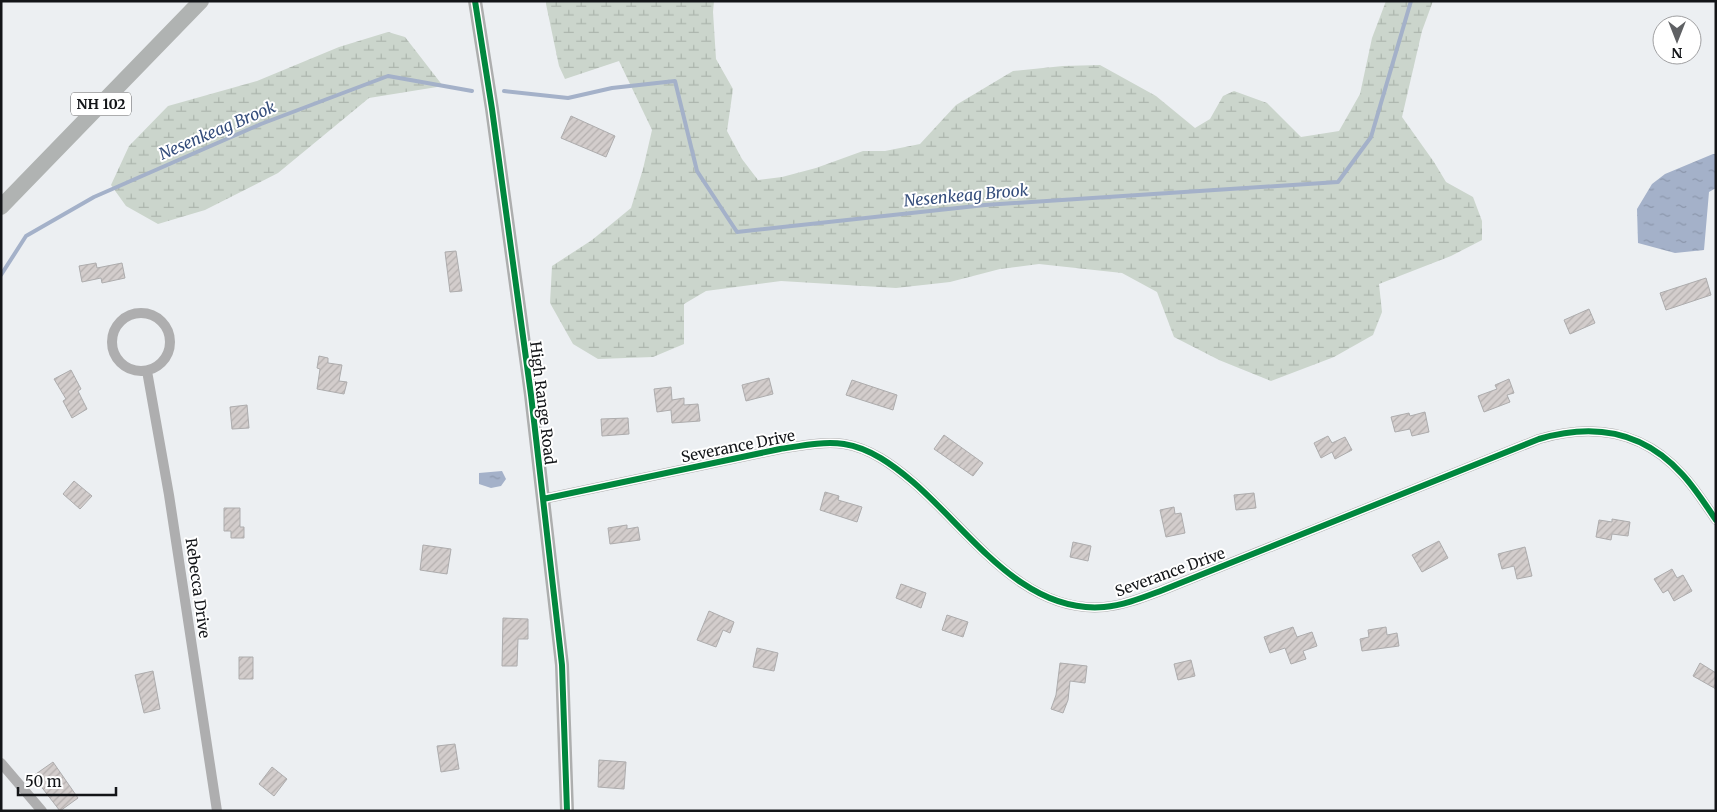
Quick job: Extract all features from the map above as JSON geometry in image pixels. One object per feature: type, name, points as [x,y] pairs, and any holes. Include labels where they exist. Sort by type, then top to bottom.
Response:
[{"type":"main road","name":"NH 102","points":[[1,207],[201,1]]},
{"type":"street","name":"High Range Road","points":[[474,1],[492,109],[531,395],[562,665],[568,811]]},
{"type":"street","points":[[142,313],[151,314],[166,326],[171,344],[163,362],[156,368],[147,371],[137,371],[128,368],[120,362],[112,345],[113,335],[123,319],[142,313]]},
{"type":"street","name":"Rebecca Drive","points":[[147,371],[169,496],[217,811]]},
{"type":"street","name":"Severance Drive","points":[[543,499],[780,449],[815,444],[844,444],[873,454],[899,470],[998,564],[1021,582],[1047,598],[1061,603],[1090,607],[1120,604],[1163,590],[1539,439],[1571,431],[1596,431],[1616,434],[1644,445],[1658,453],[1686,478],[1716,520]]},
{"type":"street","points":[[1,763],[42,811]]},
{"type":"green space","points":[[546,1],[714,1],[716,59],[733,89],[727,131],[742,159],[758,180],[782,177],[816,168],[863,151],[885,151],[920,144],[956,105],[1013,71],[1063,66],[1100,65],[1156,96],[1195,128],[1210,119],[1223,96],[1234,91],[1267,103],[1301,137],[1339,131],[1360,94],[1372,38],[1386,1],[1433,1],[1422,31],[1402,117],[1446,182],[1473,197],[1482,221],[1482,240],[1451,256],[1379,284],[1382,312],[1373,335],[1334,357],[1271,381],[1219,360],[1174,337],[1157,292],[1122,273],[1039,264],[1000,269],[950,282],[896,288],[781,281],[706,291],[684,304],[684,344],[653,357],[598,359],[573,344],[550,303],[552,266],[592,240],[631,208],[652,130],[619,61],[565,79],[559,66]]},
{"type":"green space","points":[[388,32],[405,37],[443,86],[369,98],[278,173],[205,210],[158,224],[126,206],[111,185],[129,146],[168,106],[257,81],[339,47]]},
{"type":"water","points":[[1716,154],[1716,188],[1709,192],[1704,250],[1675,253],[1638,243],[1637,209],[1652,184],[1665,174]]},
{"type":"water","points":[[502,471],[506,479],[501,486],[491,488],[479,484],[479,473]]},
{"type":"building","points":[[571,116],[615,136],[606,157],[561,138]]},
{"type":"building","points":[[456,251],[462,291],[450,292],[445,252]]},
{"type":"building","points":[[96,263],[97,268],[122,263],[125,278],[102,283],[101,278],[82,282],[79,266]]},
{"type":"building","points":[[1706,278],[1711,295],[1666,310],[1660,293]]},
{"type":"building","points":[[1589,309],[1595,323],[1570,334],[1564,320]]},
{"type":"building","points":[[319,356],[328,358],[328,363],[342,365],[339,381],[347,382],[344,394],[317,389],[320,369],[317,368]]},
{"type":"building","points":[[71,370],[81,389],[78,391],[87,409],[72,418],[63,401],[66,399],[54,379]]},
{"type":"building","points":[[769,378],[773,394],[746,401],[742,385]]},
{"type":"building","points":[[1509,379],[1514,393],[1507,395],[1510,402],[1484,412],[1478,396],[1497,389],[1495,385]]},
{"type":"building","points":[[852,380],[897,395],[893,410],[846,395]]},
{"type":"building","points":[[671,387],[672,400],[684,398],[684,405],[698,404],[700,421],[672,423],[671,410],[657,412],[654,389]]},
{"type":"building","points":[[247,405],[249,428],[232,429],[230,407]]},
{"type":"building","points":[[1425,412],[1429,432],[1412,436],[1410,429],[1395,432],[1391,417],[1409,413],[1410,416]]},
{"type":"building","points":[[628,418],[629,434],[602,436],[601,419]]},
{"type":"building","points":[[944,435],[983,463],[973,476],[934,449]]},
{"type":"building","points":[[1328,436],[1332,443],[1345,437],[1352,450],[1335,459],[1332,452],[1321,458],[1314,443]]},
{"type":"building","points":[[74,481],[92,496],[80,509],[63,494]]},
{"type":"building","points":[[825,492],[839,496],[838,500],[862,507],[857,522],[820,510]]},
{"type":"building","points":[[1254,493],[1256,508],[1236,510],[1234,495]]},
{"type":"building","points":[[1174,507],[1175,514],[1181,513],[1185,533],[1166,537],[1160,510]]},
{"type":"building","points":[[224,508],[240,508],[240,527],[244,527],[244,538],[231,538],[231,531],[224,531]]},
{"type":"building","points":[[1612,519],[1630,522],[1628,536],[1612,534],[1611,540],[1596,537],[1599,520],[1612,522]]},
{"type":"building","points":[[627,525],[627,529],[638,527],[640,540],[610,544],[608,528]]},
{"type":"building","points":[[1439,541],[1448,558],[1422,572],[1412,555]]},
{"type":"building","points":[[1073,542],[1091,546],[1088,561],[1070,557]]},
{"type":"building","points":[[423,545],[451,549],[447,574],[420,570]]},
{"type":"building","points":[[1525,547],[1532,576],[1517,579],[1514,566],[1502,569],[1498,554]]},
{"type":"building","points":[[1672,569],[1677,578],[1683,575],[1692,591],[1674,601],[1668,590],[1663,593],[1654,579]]},
{"type":"building","points":[[901,584],[926,593],[921,608],[896,598]]},
{"type":"building","points":[[709,611],[734,622],[730,633],[723,630],[716,647],[697,640]]},
{"type":"building","points":[[947,615],[968,622],[963,637],[942,630]]},
{"type":"building","points":[[503,618],[528,619],[528,639],[518,639],[517,666],[502,666]]},
{"type":"building","points":[[1293,627],[1297,637],[1312,632],[1317,646],[1303,651],[1306,659],[1291,664],[1285,648],[1270,653],[1264,637]]},
{"type":"building","points":[[1386,627],[1387,635],[1397,633],[1399,646],[1362,651],[1360,639],[1369,637],[1368,630]]},
{"type":"building","points":[[757,648],[778,653],[774,671],[753,667]]},
{"type":"building","points":[[239,657],[253,657],[253,679],[239,679]]},
{"type":"building","points":[[1191,660],[1195,676],[1178,680],[1174,664]]},
{"type":"building","points":[[1060,663],[1087,666],[1085,683],[1070,681],[1068,700],[1063,713],[1051,709],[1056,695]]},
{"type":"building","points":[[1700,663],[1716,673],[1716,689],[1693,676]]},
{"type":"building","points":[[153,671],[160,709],[144,713],[135,675]]},
{"type":"building","points":[[455,744],[459,769],[441,772],[437,746]]},
{"type":"building","points":[[599,760],[626,762],[624,789],[598,787]]},
{"type":"building","points":[[53,762],[78,798],[60,811],[33,776]]},
{"type":"building","points":[[272,767],[287,779],[274,796],[259,784]]},
{"type":"waterway","name":"Nesenkeag Brook","points":[[504,91],[568,98],[612,88],[675,81],[697,171],[737,232],[985,205],[1338,182],[1371,137],[1411,1]]},
{"type":"waterway","name":"Nesenkeag Brook","points":[[1,275],[26,236],[94,197],[261,124],[388,76],[472,91]]},
{"type":"cycle path","points":[[475,1],[492,109],[531,395],[562,665],[567,811]]},
{"type":"cycle path","points":[[543,499],[780,449],[820,443],[844,444],[872,453],[897,469],[934,501],[999,565],[1022,583],[1047,597],[1075,606],[1104,607],[1142,598],[1539,439],[1559,434],[1597,431],[1633,439],[1650,448],[1667,459],[1682,474],[1696,490],[1716,520]]}]
